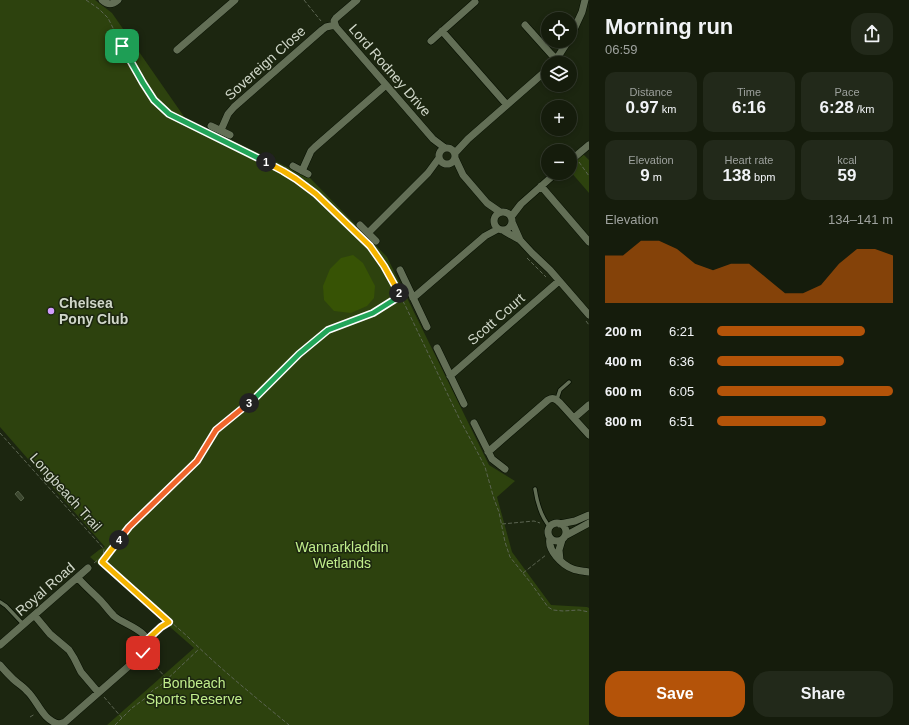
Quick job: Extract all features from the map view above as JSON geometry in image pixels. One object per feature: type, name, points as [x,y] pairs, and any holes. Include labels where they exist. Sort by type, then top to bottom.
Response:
[{"type":"street","points":[[102,0],[105,3],[114,4],[118,0]]},
{"type":"street","points":[[178,50],[235,0]]},
{"type":"street","name":"Lord Rodney Drive","points":[[357,0],[336,18],[334,21],[335,25],[433,139],[447,153]]},
{"type":"street","points":[[577,23],[585,0]]},
{"type":"street","points":[[431,41],[475,2]]},
{"type":"street","name":"Sovereign Close","points":[[221,130],[228,114],[234,107],[322,30],[326,27],[335,25]]},
{"type":"street","points":[[525,25],[552,56]]},
{"type":"street","points":[[442,31],[507,105]]},
{"type":"street","points":[[368,233],[447,153],[468,139],[541,75]]},
{"type":"street","points":[[293,166],[305,172],[311,151],[315,146],[386,85]]},
{"type":"street","points":[[211,126],[230,135]]},
{"type":"street","points":[[577,156],[589,145]]},
{"type":"street","points":[[447,153],[442,162],[463,175]]},
{"type":"street","points":[[428,173],[452,162],[447,153]]},
{"type":"street","points":[[447,153],[463,175],[487,202],[507,216],[520,240],[532,254],[550,270],[589,315]]},
{"type":"street","points":[[497,225],[496,216],[507,216],[548,180]]},
{"type":"street","points":[[541,186],[589,242]]},
{"type":"street","points":[[487,202],[497,225],[520,240]]},
{"type":"street","points":[[497,225],[508,229],[510,227],[507,216]]},
{"type":"street","points":[[360,225],[376,242]]},
{"type":"street","points":[[413,298],[497,225]]},
{"type":"street","points":[[400,270],[427,327]]},
{"type":"street","name":"Scott Court","points":[[450,376],[559,281]]},
{"type":"street","points":[[437,348],[464,404]]},
{"type":"street","points":[[488,452],[551,398],[557,399],[589,435]]},
{"type":"street","points":[[574,418],[589,405]]},
{"type":"street","points":[[474,423],[494,461],[506,469]]},
{"type":"street","points":[[589,515],[560,524],[546,526],[550,538],[549,542],[556,556],[573,569],[589,572]]},
{"type":"street","points":[[550,538],[557,541],[589,523]]},
{"type":"street","points":[[560,524],[564,527],[566,533],[559,550],[560,560]]},
{"type":"street","name":"Royal Road","points":[[0,645],[35,616],[88,568]]},
{"type":"street","points":[[0,665],[28,691],[47,718],[59,724],[65,722],[148,648],[147,640],[138,630],[114,616],[78,578]]},
{"type":"street","points":[[35,616],[50,634],[69,650],[80,672],[100,691]]},
{"type":"lane","points":[[557,399],[560,390],[569,382]]},
{"type":"lane","points":[[535,489],[546,526]]},
{"type":"lane","points":[[0,602],[24,625]]},
{"type":"path","points":[[86,0],[99,9],[108,18],[143,83],[154,100],[169,114],[218,139],[238,147],[283,171],[316,194],[370,246],[384,266],[400,296],[482,462],[499,512],[505,542],[510,557],[548,607],[553,610],[579,610],[589,612]]},
{"type":"path","points":[[304,0],[326,27]]},
{"type":"path","points":[[577,163],[589,176]]},
{"type":"path","points":[[102,562],[129,527],[197,461],[216,430],[256,397],[299,354],[328,330],[373,313],[400,296]]},
{"type":"path","name":"Longbeach Trail","points":[[0,433],[104,549],[102,562]]},
{"type":"path","points":[[502,524],[534,521],[546,526]]},
{"type":"path","points":[[523,573],[548,554]]},
{"type":"path","points":[[88,568],[99,559],[288,725]]},
{"type":"path","points":[[147,640],[169,622]]},
{"type":"path","points":[[115,725],[200,649]]},
{"type":"path","points":[[143,653],[167,679]]},
{"type":"path","points":[[100,691],[103,692],[105,699],[122,718]]},
{"type":"green space","name":"Wannarkladdin Wetlands","points":[[0,0],[95,0],[112,13],[185,118],[310,178],[387,257],[489,465],[515,481],[497,497],[512,552],[551,605],[589,608],[589,725],[107,725],[194,648],[90,557],[105,547],[0,427]]},
{"type":"green space","points":[[583,154],[589,160],[589,193],[577,179],[577,160]]},
{"type":"shaded area","points":[[353,255],[363,263],[375,286],[374,298],[367,306],[351,313],[334,311],[324,300],[323,286],[330,269],[341,258]]},
{"type":"building","points":[[18,491],[24,498],[21,501],[15,494]]},
{"type":"place","name":"Chelsea Pony Club","points":[[51,311]]},
{"type":"route","points":[[122,46],[154,100],[169,114],[218,139],[238,147],[283,171],[316,194],[332,208],[370,246],[384,266],[400,296],[373,313],[328,330],[299,354],[256,397],[216,430],[197,461],[129,527],[102,562],[169,622],[147,640],[148,648],[143,653]]},
{"type":"park label","name":"Bonbeach Sports Reserve","points":[[194,692]]}]
